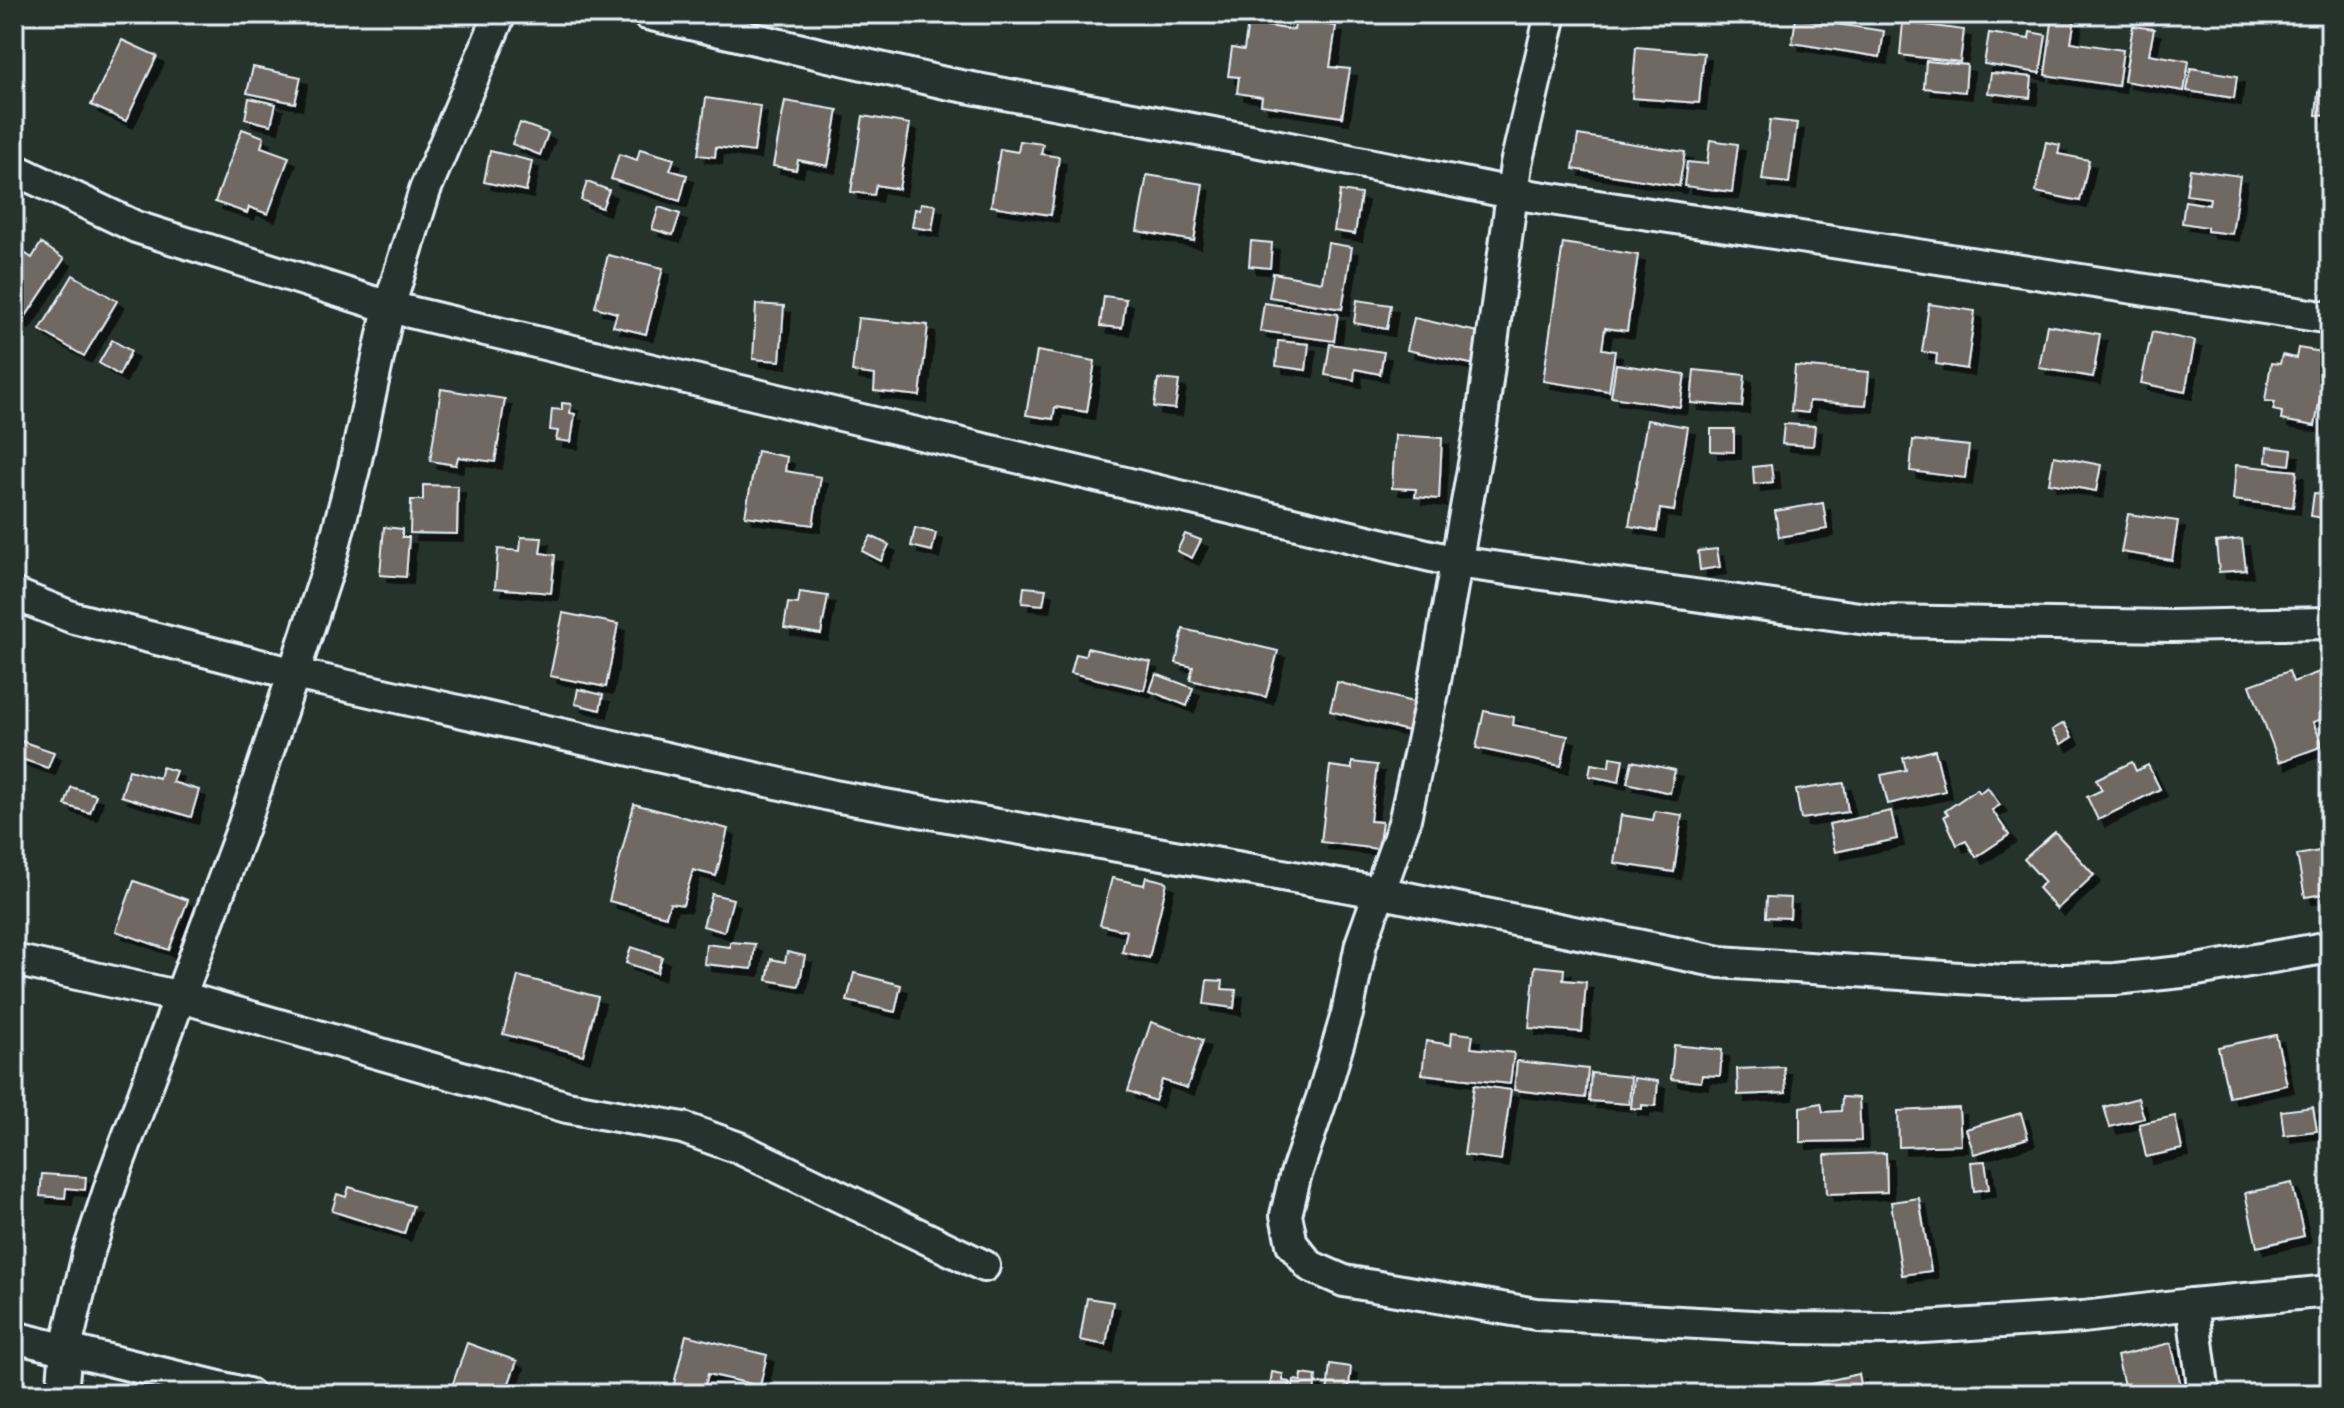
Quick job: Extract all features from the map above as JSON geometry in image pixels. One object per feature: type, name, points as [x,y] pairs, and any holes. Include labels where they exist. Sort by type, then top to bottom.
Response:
[{"type":"street","points":[[62,1394],[66,1348],[88,1254],[295,674],[328,569],[354,469],[389,307],[425,190],[500,14]]},
{"type":"street","points":[[647,14],[945,83],[1512,193],[2330,318]]},
{"type":"street","points":[[1551,14],[1516,164],[1481,425],[1433,692],[1404,823],[1361,944],[1347,1014],[1295,1177],[1286,1215],[1292,1244],[1310,1266],[1344,1281],[1536,1314],[1788,1328],[1891,1329],[2004,1323],[2330,1291]]},
{"type":"street","points":[[14,169],[136,227],[389,307],[1456,562],[1881,621],[2172,626],[2330,623]]},
{"type":"street","points":[[14,594],[74,618],[295,674],[834,796],[1378,892],[1720,962],[2005,981],[2115,979],[2176,973],[2330,947]]},
{"type":"street","points":[[14,960],[181,997],[567,1107],[683,1128],[739,1148],[984,1266]]},
{"type":"street","points":[[2192,1304],[2204,1394]]},
{"type":"street","points":[[14,1337],[248,1394]]},
{"type":"building","points":[[2053,15],[2075,18],[2071,42],[2123,50],[2118,86],[2045,75]]},
{"type":"building","points":[[1796,18],[1884,31],[1880,57],[1792,43]]},
{"type":"building","points":[[1296,20],[1336,26],[1330,67],[1350,69],[1342,117],[1261,105],[1262,97],[1237,93],[1239,77],[1228,76],[1232,48],[1244,50],[1248,23],[1294,30]]},
{"type":"building","points":[[1903,22],[1964,30],[1960,62],[1900,55]]},
{"type":"building","points":[[2133,26],[2154,29],[2149,54],[2189,61],[2184,91],[2124,81]]},
{"type":"building","points":[[2030,32],[2046,35],[2040,73],[1984,64],[1989,33],[2029,39]]},
{"type":"building","points":[[122,40],[157,56],[126,121],[91,105]]},
{"type":"building","points":[[1636,47],[1704,53],[1699,103],[1632,98]]},
{"type":"building","points":[[1926,61],[1967,65],[1965,92],[1924,88]]},
{"type":"building","points":[[253,67],[301,77],[295,103],[247,93]]},
{"type":"building","points":[[2191,68],[2237,76],[2234,98],[2187,91]]},
{"type":"building","points":[[1991,73],[2032,77],[2030,98],[1988,93]]},
{"type":"building","points":[[2318,92],[2330,94],[2330,116],[2316,115]]},
{"type":"building","points":[[249,98],[276,104],[271,125],[245,119]]},
{"type":"building","points":[[706,98],[760,106],[754,152],[716,147],[715,157],[698,155]]},
{"type":"building","points":[[785,101],[838,110],[828,166],[798,160],[796,170],[773,166]]},
{"type":"building","points":[[863,116],[910,124],[899,189],[876,185],[874,195],[851,192]]},
{"type":"building","points":[[1770,120],[1797,123],[1789,183],[1762,180]]},
{"type":"building","points":[[520,123],[548,133],[540,155],[512,144]]},
{"type":"building","points":[[242,129],[264,137],[261,147],[289,157],[268,214],[249,207],[247,213],[215,202]]},
{"type":"building","points":[[1578,135],[1685,152],[1679,186],[1573,169]]},
{"type":"building","points":[[1710,140],[1738,144],[1732,192],[1684,186],[1687,162],[1707,164]]},
{"type":"building","points":[[1020,141],[1043,144],[1041,154],[1059,157],[1051,215],[991,206],[1000,149],[1018,152]]},
{"type":"building","points":[[2046,142],[2060,145],[2058,154],[2089,160],[2080,201],[2036,192]]},
{"type":"building","points":[[640,149],[674,159],[670,170],[687,175],[680,201],[611,179],[619,154],[637,160]]},
{"type":"building","points":[[490,151],[532,161],[526,191],[484,182]]},
{"type":"building","points":[[2190,169],[2240,176],[2232,234],[2207,231],[2207,227],[2182,223],[2185,201],[2209,205],[2210,198],[2186,195]]},
{"type":"building","points":[[1147,175],[1203,184],[1194,241],[1137,231]]},
{"type":"building","points":[[587,182],[609,190],[602,208],[581,200]]},
{"type":"building","points":[[1340,191],[1361,194],[1355,234],[1334,231]]},
{"type":"building","points":[[921,203],[936,205],[932,230],[912,227],[915,209],[920,210]]},
{"type":"building","points":[[659,207],[680,214],[673,235],[652,229]]},
{"type":"building","points":[[1251,241],[1272,243],[1270,268],[1249,266]]},
{"type":"building","points":[[41,243],[64,259],[22,322],[14,316],[14,246],[32,258]]},
{"type":"building","points":[[1328,243],[1352,247],[1342,309],[1269,297],[1273,273],[1322,282]]},
{"type":"building","points":[[1563,243],[1638,255],[1627,331],[1605,328],[1602,349],[1615,351],[1609,391],[1543,381]]},
{"type":"building","points":[[608,255],[663,268],[646,334],[613,326],[617,313],[595,307]]},
{"type":"building","points":[[73,275],[117,301],[84,356],[40,330]]},
{"type":"building","points":[[1104,296],[1126,299],[1122,328],[1100,326]]},
{"type":"building","points":[[1357,300],[1391,305],[1387,329],[1354,323]]},
{"type":"building","points":[[1264,303],[1338,314],[1334,341],[1260,331]]},
{"type":"building","points":[[756,304],[784,306],[780,361],[753,359]]},
{"type":"building","points":[[1929,304],[1975,311],[1967,369],[1936,364],[1937,354],[1922,352]]},
{"type":"building","points":[[858,318],[928,325],[920,396],[874,391],[875,375],[852,372]]},
{"type":"building","points":[[1414,318],[1487,334],[1480,366],[1407,350]]},
{"type":"building","points":[[2047,325],[2100,334],[2093,377],[2039,368]]},
{"type":"building","points":[[2152,332],[2195,341],[2185,392],[2141,383]]},
{"type":"building","points":[[112,340],[131,351],[119,375],[99,363]]},
{"type":"building","points":[[1278,341],[1309,344],[1306,370],[1276,366]]},
{"type":"building","points":[[1330,344],[1384,352],[1380,374],[1355,369],[1354,380],[1325,375]]},
{"type":"building","points":[[2298,348],[2328,353],[2315,426],[2281,420],[2282,412],[2273,410],[2275,402],[2265,401],[2271,363],[2280,364],[2282,355],[2296,358]]},
{"type":"building","points":[[1037,351],[1095,361],[1087,412],[1055,407],[1053,419],[1026,415]]},
{"type":"building","points":[[1616,364],[1685,374],[1680,407],[1611,397]]},
{"type":"building","points":[[1795,366],[1869,372],[1866,405],[1809,401],[1808,413],[1791,411]]},
{"type":"building","points":[[1694,370],[1745,375],[1742,407],[1691,403]]},
{"type":"building","points":[[1158,379],[1179,381],[1175,409],[1154,407]]},
{"type":"building","points":[[441,389],[505,399],[495,462],[458,457],[456,465],[430,461]]},
{"type":"building","points":[[562,403],[571,404],[570,413],[575,414],[571,442],[556,440],[558,431],[550,430],[552,409],[562,410]]},
{"type":"building","points":[[1647,420],[1688,427],[1674,511],[1660,509],[1657,531],[1629,526]]},
{"type":"building","points":[[1784,424],[1815,426],[1813,446],[1782,444]]},
{"type":"building","points":[[1711,429],[1734,429],[1734,452],[1711,451]]},
{"type":"building","points":[[1395,435],[1442,438],[1439,499],[1415,497],[1416,489],[1392,488]]},
{"type":"building","points":[[1913,440],[1969,446],[1965,478],[1910,471]]},
{"type":"building","points":[[2267,447],[2292,450],[2290,465],[2266,462]]},
{"type":"building","points":[[757,451],[787,457],[785,471],[821,477],[813,525],[745,516]]},
{"type":"building","points":[[2054,456],[2101,465],[2096,491],[2049,483]]},
{"type":"building","points":[[1771,465],[1773,482],[1754,484],[1753,467]]},
{"type":"building","points":[[2236,465],[2297,471],[2293,507],[2233,500]]},
{"type":"building","points":[[423,485],[458,486],[457,534],[410,533],[411,500],[423,500]]},
{"type":"building","points":[[2314,493],[2330,495],[2330,519],[2311,516]]},
{"type":"building","points":[[1823,503],[1827,529],[1779,537],[1775,511]]},
{"type":"building","points":[[2128,514],[2178,521],[2172,560],[2121,552]]},
{"type":"building","points":[[384,527],[402,529],[402,537],[409,537],[406,577],[380,575]]},
{"type":"building","points":[[915,528],[936,533],[932,551],[911,546]]},
{"type":"building","points":[[1185,534],[1201,540],[1192,558],[1177,551]]},
{"type":"building","points":[[871,536],[889,545],[881,561],[862,551]]},
{"type":"building","points":[[521,537],[542,538],[540,553],[555,555],[551,593],[495,588],[498,549],[520,551]]},
{"type":"building","points":[[2242,539],[2246,570],[2219,572],[2216,542]]},
{"type":"building","points":[[1717,549],[1720,567],[1700,570],[1698,551]]},
{"type":"building","points":[[1024,587],[1046,589],[1043,605],[1022,603]]},
{"type":"building","points":[[800,592],[828,596],[821,634],[784,628],[788,603],[798,604]]},
{"type":"building","points":[[563,613],[618,624],[606,687],[550,676]]},
{"type":"building","points":[[1183,629],[1278,651],[1266,697],[1190,680],[1193,667],[1176,663]]},
{"type":"building","points":[[1087,648],[1151,662],[1144,690],[1071,673],[1076,654],[1085,656]]},
{"type":"building","points":[[2330,668],[2330,716],[2313,722],[2323,746],[2279,762],[2250,685],[2289,671],[2293,682]]},
{"type":"building","points":[[1156,674],[1193,688],[1187,706],[1150,691]]},
{"type":"building","points":[[1337,682],[1416,703],[1408,731],[1330,711]]},
{"type":"building","points":[[578,689],[603,695],[600,710],[575,704]]},
{"type":"building","points":[[1484,711],[1514,717],[1513,725],[1568,736],[1561,766],[1476,748]]},
{"type":"building","points":[[2064,723],[2072,737],[2061,744],[2052,730]]},
{"type":"building","points":[[21,741],[54,752],[48,768],[16,757]]},
{"type":"building","points":[[1935,750],[1945,791],[1888,804],[1881,775],[1906,770],[1903,758]]},
{"type":"building","points":[[1610,757],[1623,759],[1619,782],[1589,776],[1591,764],[1609,767]]},
{"type":"building","points":[[1632,761],[1675,770],[1670,793],[1627,783]]},
{"type":"building","points":[[1352,762],[1377,765],[1370,821],[1382,822],[1378,849],[1321,842],[1330,766],[1352,769]]},
{"type":"building","points":[[2132,762],[2136,771],[2148,765],[2160,789],[2098,820],[2087,797],[2102,790],[2096,779]]},
{"type":"building","points":[[162,767],[176,771],[172,782],[199,790],[191,817],[121,796],[129,770],[159,778]]},
{"type":"building","points":[[1844,783],[1848,812],[1801,819],[1796,790]]},
{"type":"building","points":[[71,787],[96,795],[90,813],[65,805]]},
{"type":"building","points":[[1987,787],[2000,805],[1992,810],[2009,835],[1976,857],[1966,841],[1957,845],[1944,816],[1948,814],[1945,811],[1977,789],[1980,793]]},
{"type":"building","points":[[634,804],[728,829],[716,876],[693,870],[683,905],[670,903],[666,916],[609,901]]},
{"type":"building","points":[[1655,811],[1682,815],[1674,872],[1614,863],[1621,815],[1653,820]]},
{"type":"building","points":[[1891,811],[1897,839],[1835,852],[1829,824]]},
{"type":"building","points":[[2055,832],[2094,875],[2057,909],[2038,888],[2045,882],[2024,859]]},
{"type":"building","points":[[2330,849],[2330,893],[2305,897],[2297,855]]},
{"type":"building","points":[[1146,877],[1167,882],[1149,958],[1122,952],[1127,931],[1100,925],[1112,878],[1144,885]]},
{"type":"building","points":[[134,881],[188,900],[169,950],[116,931]]},
{"type":"building","points":[[712,894],[733,899],[724,932],[703,926]]},
{"type":"building","points":[[1767,897],[1791,898],[1790,918],[1766,917]]},
{"type":"building","points":[[730,942],[755,944],[752,969],[704,964],[706,944],[730,947]]},
{"type":"building","points":[[631,947],[662,957],[657,973],[626,963]]},
{"type":"building","points":[[787,952],[805,956],[799,986],[767,980],[771,959],[785,962]]},
{"type":"building","points":[[1535,966],[1564,969],[1563,980],[1586,982],[1582,1032],[1529,1028]]},
{"type":"building","points":[[854,973],[901,985],[895,1012],[847,1001]]},
{"type":"building","points":[[518,976],[598,997],[583,1055],[503,1034]]},
{"type":"building","points":[[1207,980],[1223,981],[1222,989],[1236,990],[1234,1008],[1204,1004]]},
{"type":"building","points":[[1151,1022],[1203,1040],[1187,1088],[1162,1080],[1155,1101],[1128,1091]]},
{"type":"building","points":[[1452,1032],[1473,1035],[1471,1048],[1514,1053],[1510,1084],[1422,1074],[1426,1041],[1451,1045]]},
{"type":"building","points":[[2276,1035],[2287,1085],[2229,1097],[2218,1047]]},
{"type":"building","points":[[1674,1045],[1722,1050],[1720,1076],[1702,1075],[1701,1082],[1671,1079]]},
{"type":"building","points":[[1517,1061],[1588,1069],[1585,1098],[1514,1090]]},
{"type":"building","points":[[1784,1067],[1786,1093],[1738,1095],[1737,1069]]},
{"type":"building","points":[[1591,1073],[1631,1077],[1629,1104],[1589,1101]]},
{"type":"building","points":[[1634,1078],[1658,1081],[1656,1106],[1631,1108]]},
{"type":"building","points":[[1474,1085],[1511,1090],[1501,1160],[1464,1155]]},
{"type":"building","points":[[1842,1097],[1859,1098],[1861,1141],[1800,1142],[1800,1107],[1821,1103],[1823,1112],[1841,1111]]},
{"type":"building","points":[[2138,1098],[2144,1118],[2110,1127],[2104,1107]]},
{"type":"building","points":[[2313,1107],[2317,1131],[2284,1135],[2281,1111]]},
{"type":"building","points":[[1959,1108],[1961,1145],[1899,1147],[1898,1111]]},
{"type":"building","points":[[2021,1113],[2028,1138],[1974,1154],[1966,1129]]},
{"type":"building","points":[[2175,1116],[2182,1149],[2146,1157],[2139,1124]]},
{"type":"building","points":[[1886,1153],[1887,1192],[1827,1194],[1825,1155]]},
{"type":"building","points":[[1985,1161],[1989,1189],[1974,1191],[1971,1162]]},
{"type":"building","points":[[42,1174],[86,1177],[85,1190],[66,1188],[65,1198],[40,1196]]},
{"type":"building","points":[[2292,1183],[2304,1236],[2257,1247],[2245,1193]]},
{"type":"building","points":[[349,1187],[413,1206],[404,1234],[332,1211],[337,1194],[346,1197]]},
{"type":"building","points":[[1919,1198],[1931,1271],[1902,1275],[1891,1202]]},
{"type":"building","points":[[1087,1298],[1113,1302],[1106,1345],[1080,1340]]},
{"type":"building","points":[[686,1335],[767,1355],[760,1386],[708,1374],[703,1394],[672,1392]]},
{"type":"building","points":[[467,1343],[517,1361],[505,1394],[450,1392]]},
{"type":"building","points":[[2171,1343],[2183,1394],[2126,1394],[2117,1356]]},
{"type":"building","points":[[1330,1364],[1351,1367],[1348,1394],[1327,1394]]},
{"type":"building","points":[[1272,1372],[1283,1374],[1283,1381],[1290,1382],[1289,1394],[1269,1394]]},
{"type":"building","points":[[1302,1374],[1316,1376],[1314,1394],[1292,1394],[1294,1380],[1301,1381]]},
{"type":"building","points":[[1859,1374],[1863,1394],[1809,1394],[1807,1385]]}]
